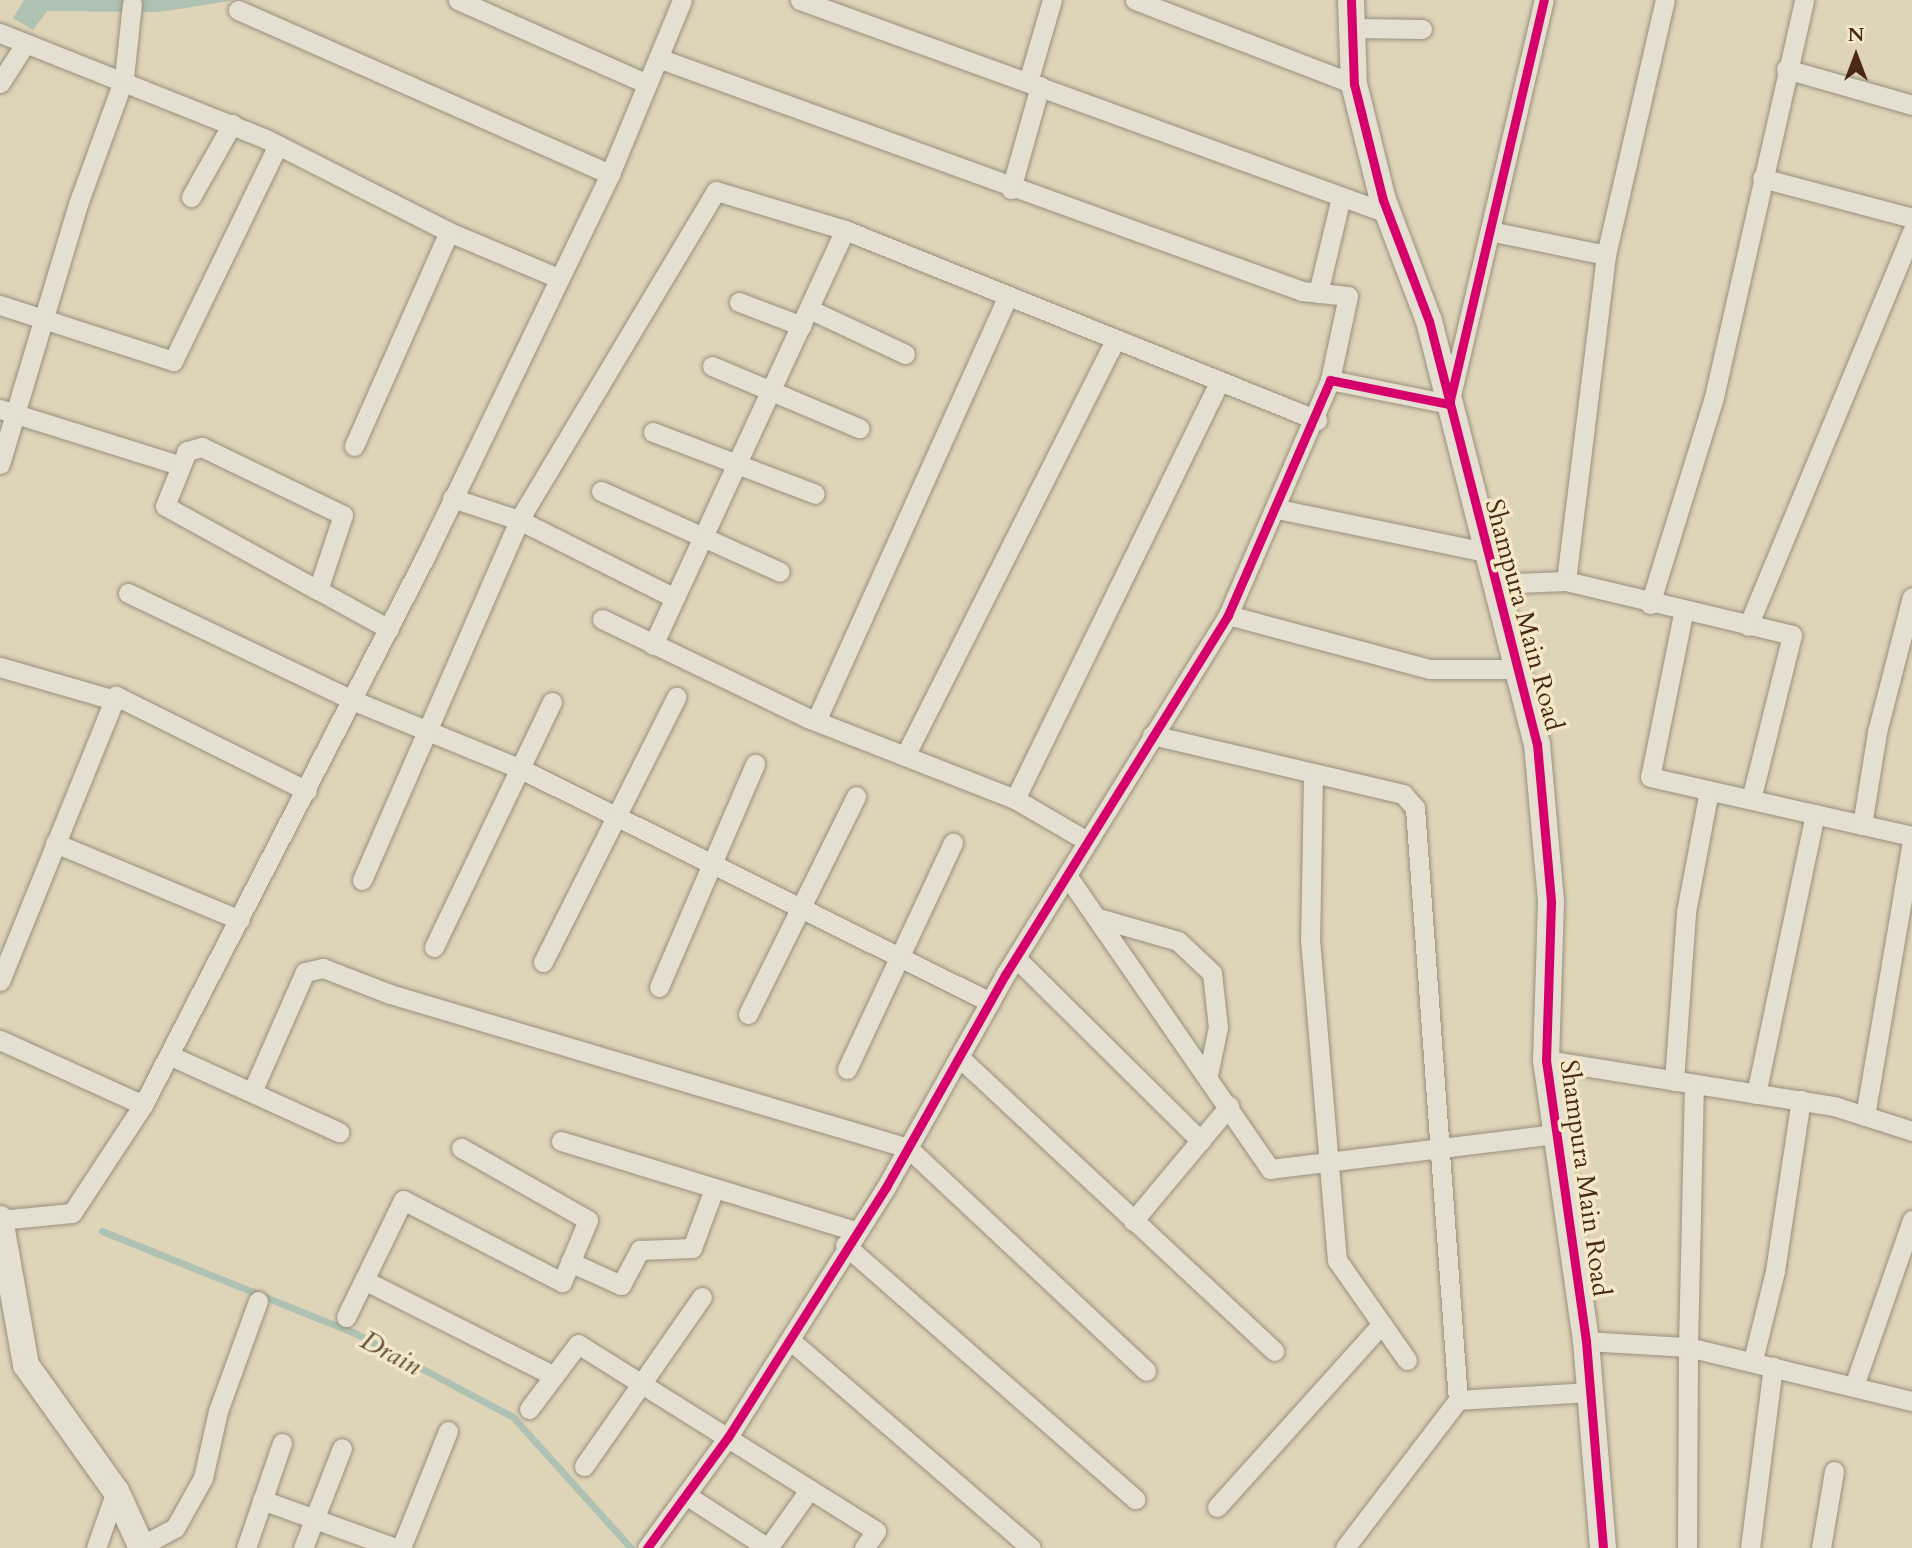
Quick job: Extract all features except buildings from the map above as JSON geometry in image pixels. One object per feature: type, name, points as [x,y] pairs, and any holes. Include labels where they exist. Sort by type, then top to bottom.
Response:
[{"type":"street","points":[[458,0],[643,82]]},
{"type":"street","points":[[258,1301],[218,1411],[203,1478],[175,1528],[142,1547],[116,1491],[26,1365],[1,1220],[72,1213],[143,1105],[389,629],[610,174],[643,82],[658,58],[682,0]]},
{"type":"street","points":[[800,0],[1387,214]]},
{"type":"street","points":[[1011,190],[1052,0]]},
{"type":"street","points":[[1135,0],[1354,84]]},
{"type":"street","name":"Shampura Main Road","points":[[1351,0],[1354,84],[1387,214],[1429,321],[1492,584],[1537,744],[1551,902],[1546,1060],[1586,1341],[1603,1548]]},
{"type":"street","points":[[1330,380],[1449,404],[1544,0]]},
{"type":"street","points":[[1566,580],[1606,255],[1665,0]]},
{"type":"street","points":[[1650,604],[1714,397],[1786,69],[1804,0]]},
{"type":"street","points":[[0,464],[8,411],[46,318],[78,204],[124,78],[132,3]]},
{"type":"street","points":[[238,10],[610,174]]},
{"type":"street","points":[[1352,28],[1422,29]]},
{"type":"street","points":[[0,33],[124,78],[232,124],[449,232],[558,278]]},
{"type":"street","points":[[0,83],[22,43]]},
{"type":"street","points":[[647,1548],[728,1437],[790,1340],[850,1238],[908,1148],[1016,958],[1227,615],[1317,420],[1330,380],[1348,296],[1318,293],[1011,190],[658,58]]},
{"type":"street","points":[[1786,69],[1912,105]]},
{"type":"street","points":[[191,197],[232,124]]},
{"type":"street","points":[[0,305],[173,360],[278,145]]},
{"type":"street","points":[[1762,178],[1912,219]]},
{"type":"street","points":[[362,880],[519,520],[716,191],[845,230],[1114,343],[1317,420]]},
{"type":"street","points":[[1318,293],[1341,197]]},
{"type":"street","points":[[653,645],[702,537],[740,466],[845,230]]},
{"type":"street","points":[[1490,231],[1606,255]]},
{"type":"street","points":[[354,446],[449,232]]},
{"type":"street","points":[[1748,626],[1912,232]]},
{"type":"street","points":[[816,721],[1007,297]]},
{"type":"street","points":[[739,302],[805,317],[905,354]]},
{"type":"street","points":[[906,754],[1114,343]]},
{"type":"street","points":[[712,366],[859,428]]},
{"type":"street","points":[[1015,799],[1219,382]]},
{"type":"street","points":[[8,411],[179,465]]},
{"type":"street","points":[[653,432],[814,494]]},
{"type":"street","points":[[317,590],[343,514],[202,447],[191,447],[179,465],[165,506],[317,590],[389,629]]},
{"type":"street","points":[[601,491],[780,572]]},
{"type":"street","points":[[452,498],[519,520],[673,597]]},
{"type":"street","points":[[1278,509],[1485,552]]},
{"type":"street","points":[[1492,584],[1566,580],[1683,614],[1792,635],[1751,799]]},
{"type":"street","points":[[128,593],[352,700],[519,768],[712,869],[990,1002]]},
{"type":"street","points":[[1862,825],[1877,732],[1912,597]]},
{"type":"street","points":[[1683,614],[1650,777],[1912,835]]},
{"type":"street","points":[[1227,615],[1430,669],[1517,669]]},
{"type":"street","points":[[602,619],[816,721],[906,754],[1015,799],[1087,841]]},
{"type":"street","points":[[0,667],[114,700],[307,791]]},
{"type":"street","points":[[543,962],[676,697]]},
{"type":"street","points":[[0,981],[114,700]]},
{"type":"street","points":[[434,947],[552,702]]},
{"type":"street","points":[[1152,735],[1403,794],[1415,808],[1458,1400],[1345,1548]]},
{"type":"street","points":[[659,987],[755,764]]},
{"type":"street","points":[[1313,774],[1310,939],[1337,1260],[1407,1360]]},
{"type":"street","points":[[1674,1081],[1686,912],[1709,790]]},
{"type":"street","points":[[748,1014],[856,796]]},
{"type":"street","points":[[1756,1094],[1815,814]]},
{"type":"street","points":[[1865,1116],[1912,842]]},
{"type":"street","points":[[55,843],[240,920]]},
{"type":"street","points":[[848,1069],[953,843]]},
{"type":"street","points":[[1068,877],[1229,1106],[1270,1169],[1439,1152],[1556,1134]]},
{"type":"street","points":[[1098,918],[1178,941],[1212,973],[1218,1027],[1208,1076]]},
{"type":"street","points":[[1016,958],[1201,1141]]},
{"type":"street","points":[[252,1093],[305,972],[323,968],[390,994],[908,1148],[1146,1371]]},
{"type":"street","points":[[0,1040],[143,1105]]},
{"type":"street","points":[[169,1055],[340,1132]]},
{"type":"street","points":[[959,1057],[1274,1352]]},
{"type":"street","points":[[1546,1060],[1801,1100],[1912,1131]]},
{"type":"street","points":[[1687,1548],[1694,1084]]},
{"type":"street","points":[[1753,1360],[1774,1271],[1801,1100]]},
{"type":"street","points":[[1133,1221],[1229,1106]]},
{"type":"street","points":[[561,1141],[714,1189],[850,1238],[1135,1499]]},
{"type":"street","points":[[345,1317],[403,1200],[562,1282],[588,1220],[461,1148]]},
{"type":"street","points":[[570,1262],[621,1285],[640,1250],[692,1248],[714,1189]]},
{"type":"street","points":[[1855,1383],[1912,1220]]},
{"type":"street","points":[[364,1280],[554,1376]]},
{"type":"street","points":[[584,1466],[702,1297]]},
{"type":"street","points":[[1217,1507],[1382,1324]]},
{"type":"street","points":[[790,1340],[1031,1548]]},
{"type":"street","points":[[1586,1341],[1688,1347],[1855,1383],[1912,1401]]},
{"type":"street","points":[[529,1409],[578,1344],[876,1531],[864,1548]]},
{"type":"street","points":[[1750,1548],[1773,1366]]},
{"type":"street","points":[[1458,1400],[1589,1392]]},
{"type":"street","points":[[401,1548],[448,1431]]},
{"type":"street","points":[[246,1548],[282,1443]]},
{"type":"street","points":[[303,1548],[342,1448]]},
{"type":"street","points":[[1821,1548],[1834,1471]]},
{"type":"street","points":[[686,1495],[768,1548],[810,1489]]},
{"type":"street","points":[[96,1548],[116,1491]]},
{"type":"street","points":[[262,1500],[395,1548]]},
{"type":"shaded area","points":[[24,0],[235,0],[160,12],[47,11],[33,30],[13,18]]},
{"type":"waterway","name":"Drain","points":[[102,1231],[355,1333],[513,1417],[631,1548]]},
{"type":"cycle path","points":[[1351,0],[1354,84],[1383,200],[1429,321],[1537,744],[1551,902],[1546,1060],[1586,1341],[1603,1548]]},
{"type":"cycle path","points":[[647,1548],[728,1437],[886,1187],[1005,975],[1228,615],[1330,380],[1449,404],[1544,0]]}]
